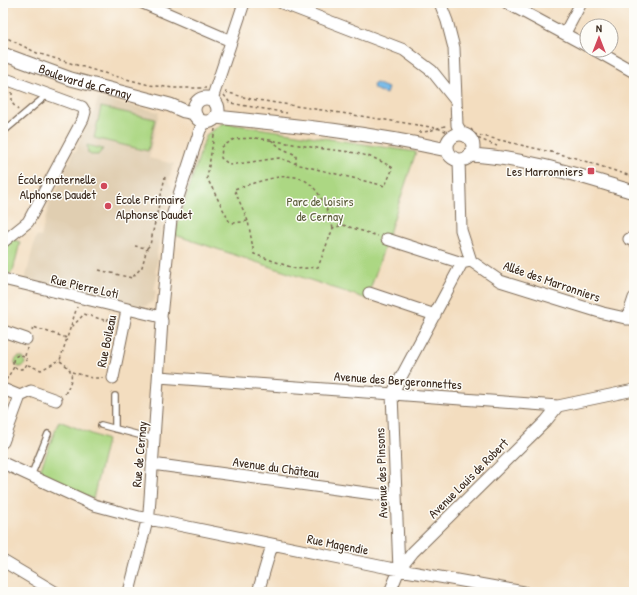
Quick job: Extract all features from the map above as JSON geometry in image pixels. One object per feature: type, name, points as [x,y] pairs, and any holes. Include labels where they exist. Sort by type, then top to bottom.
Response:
[{"type":"street","points":[[143,3],[231,40]]},
{"type":"street","name":"Rue de Cernay","points":[[129,592],[148,519],[159,377],[161,316],[171,219],[200,130],[214,111],[231,40],[244,3]]},
{"type":"street","points":[[282,3],[404,50],[432,71],[456,101]]},
{"type":"street","points":[[392,394],[435,315],[467,262],[461,230],[460,142],[456,101],[454,48],[447,21],[440,3]]},
{"type":"street","points":[[507,3],[579,41]]},
{"type":"street","points":[[565,33],[581,3]]},
{"type":"street","name":"Boulevard de Cernay","points":[[3,54],[71,79],[170,104],[178,103],[195,109],[203,98],[214,111]]},
{"type":"street","points":[[609,58],[634,72]]},
{"type":"street","points":[[3,242],[28,222],[83,119],[85,112],[82,107],[47,96],[8,80]]},
{"type":"street","points":[[195,109],[197,118],[214,111],[256,120],[460,142],[500,152],[634,192]]},
{"type":"street","name":"Allée des Marronniers","points":[[387,239],[467,262],[500,281],[603,313],[631,320]]},
{"type":"street","name":"Rue Pierre Loti","points":[[3,280],[54,290],[113,307],[161,316]]},
{"type":"street","points":[[369,293],[435,315]]},
{"type":"street","points":[[631,320],[634,298]]},
{"type":"street","name":"Rue Boileau","points":[[113,378],[127,310]]},
{"type":"street","points":[[3,330],[28,336]]},
{"type":"street","name":"Avenue des Bergeronnettes","points":[[159,377],[558,406],[634,390]]},
{"type":"street","points":[[3,389],[20,396]]},
{"type":"street","points":[[3,442],[20,396],[31,391],[56,400]]},
{"type":"street","name":"Avenue des Pinsons","points":[[392,394],[399,570]]},
{"type":"street","name":"Avenue Louis de Robert","points":[[399,570],[413,552],[546,421],[558,406]]},
{"type":"street","name":"Rue Magendie","points":[[3,463],[94,505],[148,519],[399,570],[524,592]]},
{"type":"street","name":"Avenue du Château","points":[[152,464],[396,497]]},
{"type":"street","points":[[258,592],[272,545]]},
{"type":"street","points":[[3,561],[55,592]]},
{"type":"street","points":[[390,592],[399,570]]},
{"type":"lane","points":[[3,132],[47,96]]},
{"type":"lane","points":[[115,396],[115,430]]},
{"type":"lane","points":[[101,425],[115,430],[154,439]]},
{"type":"lane","points":[[31,476],[48,434]]},
{"type":"path","points":[[3,36],[37,53],[142,83],[174,88],[214,111],[250,100],[437,128],[460,142],[572,157],[634,177]]},
{"type":"path","points":[[8,80],[12,103],[19,112]]},
{"type":"path","points":[[248,222],[229,221],[207,178],[214,111],[225,95],[230,103],[293,114]]},
{"type":"path","points":[[437,128],[460,142],[477,138],[500,152]]},
{"type":"path","points":[[411,136],[437,128]]},
{"type":"path","points":[[256,138],[271,140],[319,148],[347,150],[381,160],[393,168],[385,186],[296,164],[279,158],[230,165],[221,158],[222,146],[234,139],[256,138]]},
{"type":"path","points":[[271,140],[281,148],[296,154],[296,164]]},
{"type":"path","points":[[274,176],[296,176],[317,189],[333,228],[318,267],[296,269],[254,254],[248,222],[234,189],[274,176]]},
{"type":"path","points":[[99,270],[132,278],[142,267],[147,248],[150,245],[165,177]]},
{"type":"path","points":[[333,228],[343,225],[387,239]]},
{"type":"path","points":[[135,246],[147,248]]},
{"type":"path","points":[[28,365],[41,370],[60,360],[80,298]]},
{"type":"path","points":[[70,328],[84,314],[108,321],[113,307]]},
{"type":"path","points":[[28,336],[33,327],[67,338]]},
{"type":"path","points":[[3,386],[14,366],[14,358],[20,354],[25,356],[28,360],[28,365]]},
{"type":"path","points":[[56,400],[64,397],[71,382],[72,372],[70,367],[60,360]]},
{"type":"path","points":[[14,366],[19,370],[24,369],[28,365]]},
{"type":"path","points":[[72,372],[92,378],[113,378]]},
{"type":"shaded area","name":"École Primaire Alphonse Daudet","points":[[98,98],[159,112],[149,158],[174,164],[168,181],[173,189],[164,217],[156,257],[158,258],[155,272],[158,273],[154,290],[156,291],[154,301],[146,306],[127,304],[25,280],[36,236],[41,237],[51,195],[56,196],[62,173],[65,173],[67,162],[70,163],[73,152],[76,152],[80,139],[94,113]]},
{"type":"green space","points":[[101,107],[155,119],[148,151],[94,138]]},
{"type":"green space","name":"Parc de loisirs de Cernay","points":[[224,123],[416,152],[367,299],[175,235],[206,135]]},
{"type":"green space","points":[[87,145],[103,149],[98,155],[91,155],[88,153]]},
{"type":"green space","points":[[12,239],[20,242],[13,271],[8,275],[3,274],[3,247]]},
{"type":"green space","points":[[20,357],[25,362],[20,367],[15,362]]},
{"type":"green space","points":[[59,421],[107,440],[93,499],[39,473]]},
{"type":"water","points":[[376,83],[388,88],[386,94],[374,89],[373,85]]},
{"type":"place","name":"Les Marronniers","points":[[591,171]]},
{"type":"place","name":"École maternelle Alphonse Daudet","points":[[104,186]]},
{"type":"place","name":"École Primaire Alphonse Daudet","points":[[108,206]]}]
